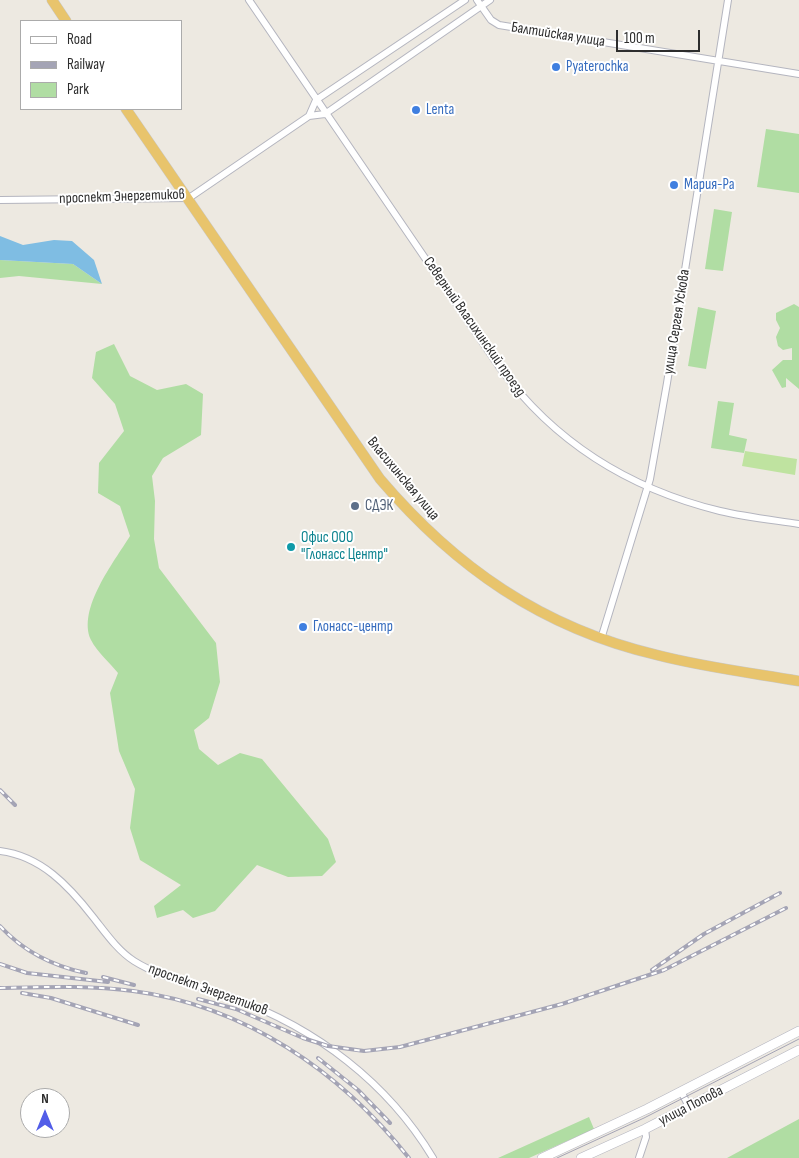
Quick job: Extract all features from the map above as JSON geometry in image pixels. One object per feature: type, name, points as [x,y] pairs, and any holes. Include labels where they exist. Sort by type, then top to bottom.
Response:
[{"type":"highway","points":[[52,0],[65,20]]},
{"type":"highway","name":"Власихинская улица","points":[[127,110],[356,446],[406,510],[461,561],[490,583],[559,622],[601,639],[656,655],[799,681]]},
{"type":"main road","points":[[542,1158],[799,1032]]},
{"type":"main road","name":"улица Попова","points":[[581,1158],[645,1129],[799,1050]]},
{"type":"street","name":"Северный Власихинский проезд","points":[[249,0],[325,114],[513,386],[575,446],[648,487],[677,499],[721,512],[799,524]]},
{"type":"street","points":[[309,116],[316,100],[465,0]]},
{"type":"street","name":"Балтийская улица","points":[[477,0],[491,20],[499,25],[799,74]]},
{"type":"street","points":[[309,116],[325,114],[490,0]]},
{"type":"street","name":"улица Сергея Ускова","points":[[601,639],[648,487],[667,383],[728,0]]},
{"type":"street","name":"проспект Энергетиков","points":[[0,200],[188,198],[309,116]]},
{"type":"street","name":"проспект Энергетиков","points":[[0,851],[23,856],[64,882],[107,936],[134,961],[166,976],[258,1007],[328,1046],[396,1105],[434,1158]]},
{"type":"street","points":[[681,1091],[689,1106]]},
{"type":"street","points":[[639,1158],[646,1137],[645,1129]]},
{"type":"green space","points":[[766,129],[799,134],[799,193],[757,187]]},
{"type":"green space","points":[[714,209],[732,212],[723,271],[705,269]]},
{"type":"green space","points":[[0,260],[73,264],[102,284],[19,276],[0,278]]},
{"type":"green space","points":[[794,304],[799,307],[799,389],[786,378],[786,387],[782,388],[772,370],[783,360],[792,360],[792,348],[783,350],[778,346],[776,337],[780,328],[776,320],[776,313]]},
{"type":"green space","points":[[698,307],[716,311],[706,369],[688,366]]},
{"type":"green space","points":[[114,344],[130,376],[157,390],[186,384],[203,394],[201,435],[163,458],[152,476],[155,501],[154,539],[159,568],[216,643],[220,682],[209,718],[194,730],[199,749],[218,765],[240,753],[262,759],[328,839],[336,862],[322,876],[288,877],[257,865],[215,911],[193,918],[183,910],[157,918],[154,906],[181,885],[140,860],[130,828],[135,789],[119,751],[110,693],[118,673],[91,640],[88,628],[89,614],[99,586],[130,536],[120,506],[98,493],[99,463],[124,431],[115,404],[92,378],[96,352]]},
{"type":"green space","points":[[718,401],[734,403],[729,435],[747,439],[744,453],[711,448]]},
{"type":"green space","points":[[745,451],[797,459],[795,475],[742,466]]},
{"type":"green space","points":[[589,1117],[594,1129],[529,1158],[498,1158]]},
{"type":"green space","points":[[799,1119],[799,1158],[727,1158]]},
{"type":"water","points":[[0,236],[23,245],[54,240],[72,241],[94,260],[102,284],[73,264],[0,260]]},
{"type":"tram line","points":[[557,1158],[644,1118],[799,1039]]},
{"type":"railway","points":[[0,790],[15,805]]},
{"type":"railway","points":[[652,970],[704,934],[780,893]]},
{"type":"railway","points":[[198,999],[236,1009],[303,1038],[328,1046],[364,1051],[400,1047],[562,1004],[664,970],[786,908]]},
{"type":"railway","points":[[0,926],[18,943],[39,956],[50,962],[86,973]]},
{"type":"railway","points":[[0,964],[27,973],[108,982]]},
{"type":"railway","points":[[103,977],[134,985]]},
{"type":"railway","points":[[0,988],[66,987],[116,989],[174,999],[214,1011],[251,1027],[287,1047],[321,1071],[353,1097],[382,1126],[409,1158]]},
{"type":"railway","points":[[22,993],[51,998],[138,1025]]},
{"type":"railway","points":[[318,1058],[358,1090],[390,1123]]},
{"type":"place","name":"Pyaterochka","points":[[556,67]]},
{"type":"place","name":"Lenta","points":[[416,110]]},
{"type":"place","name":"Мария-Ра","points":[[674,185]]},
{"type":"place","name":"СДЭК","points":[[355,506]]},
{"type":"place","name":"Офис ООО \"Глонасс Центр\"","points":[[291,547]]},
{"type":"place","name":"Глонасс-центр","points":[[303,627]]}]
